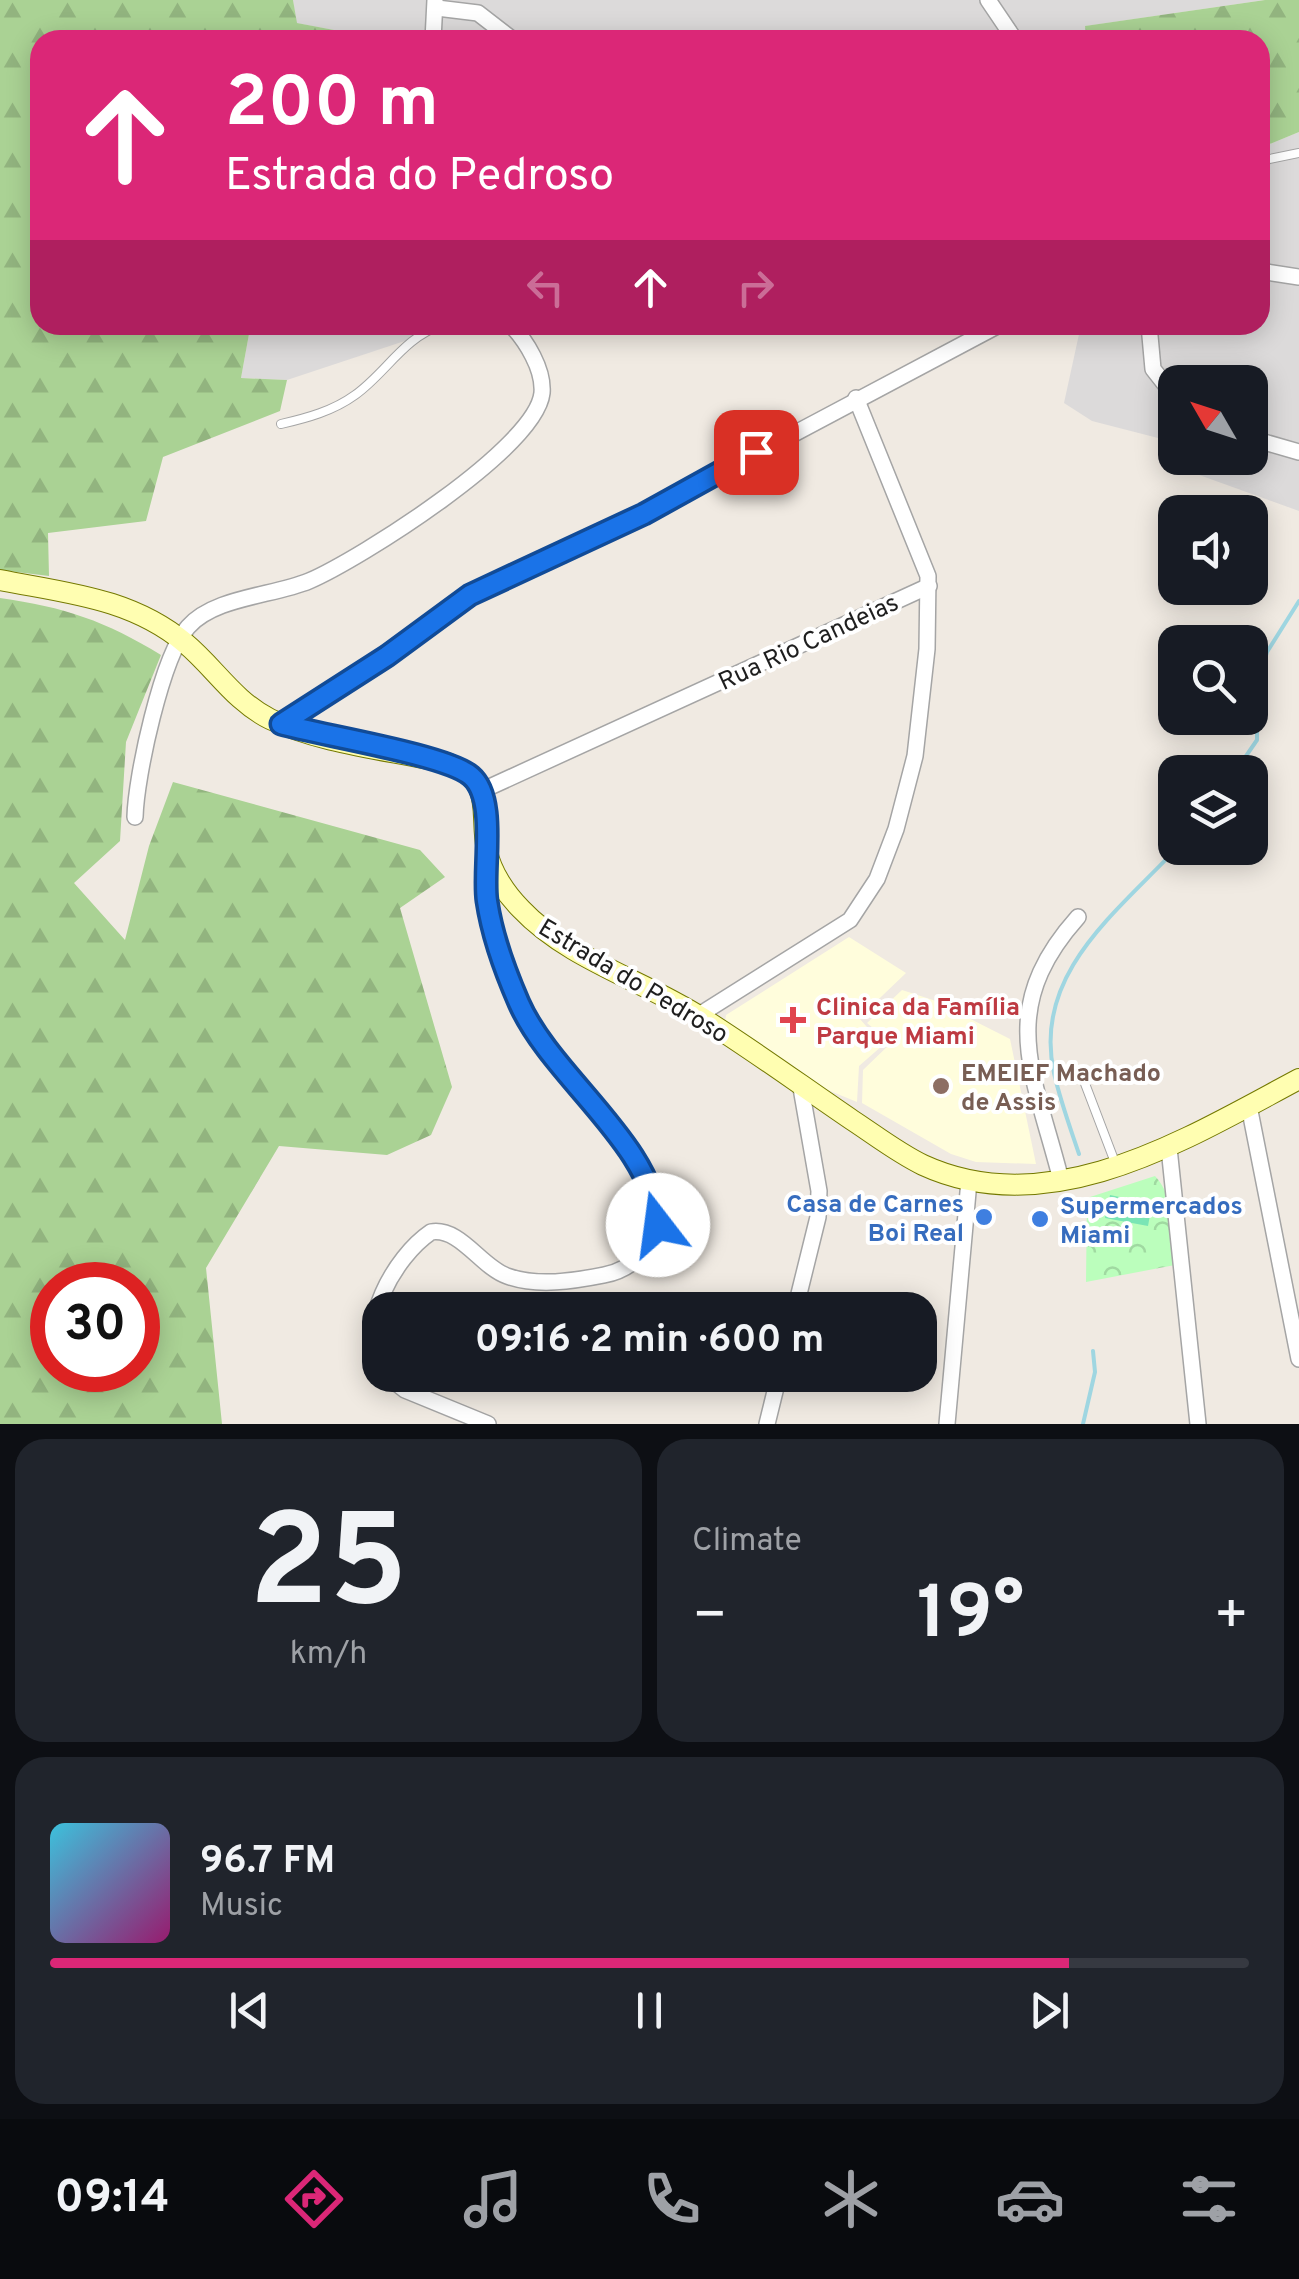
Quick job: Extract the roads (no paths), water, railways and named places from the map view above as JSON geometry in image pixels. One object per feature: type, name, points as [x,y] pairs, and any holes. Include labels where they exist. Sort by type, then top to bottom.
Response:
[{"type":"main road","points":[[0,580],[106,601],[147,617],[180,638],[243,702],[281,724],[447,764],[470,774],[481,791]]},
{"type":"main road","name":"Estrada do Pedroso","points":[[481,791],[488,855],[513,900],[544,930],[699,1016],[801,1088],[920,1164],[969,1181],[1061,1180],[1169,1148],[1299,1080]]},
{"type":"street","points":[[988,0],[1008,30]]},
{"type":"street","points":[[434,30],[436,4],[478,13],[500,30]]},
{"type":"street","points":[[1270,272],[1299,277]]},
{"type":"street","points":[[135,816],[140,768],[180,638],[190,624],[209,612],[305,582],[348,561],[507,448],[536,412],[542,394],[538,369],[516,335]]},
{"type":"street","points":[[281,724],[387,656],[470,595],[644,514],[979,335]]},
{"type":"street","points":[[1150,335],[1153,369],[1158,375]]},
{"type":"street","points":[[856,398],[924,563],[928,586]]},
{"type":"street","points":[[1268,443],[1299,452]]},
{"type":"street","name":"Rua Rio Candeias","points":[[481,791],[928,586],[927,649],[914,756],[896,830],[878,879],[850,920],[699,1016]]},
{"type":"street","points":[[385,1292],[405,1259],[430,1232],[450,1235],[502,1275],[542,1282],[609,1274],[634,1264],[650,1247],[658,1225],[649,1182],[549,1055],[517,1000],[487,902],[488,855]]},
{"type":"street","points":[[1061,1180],[1024,1026],[1051,947],[1078,917]]},
{"type":"street","points":[[799,1292],[818,1217],[819,1191],[801,1088]]},
{"type":"street","points":[[1249,1106],[1299,1358]]},
{"type":"street","points":[[1169,1148],[1198,1424]]},
{"type":"street","points":[[948,1424],[969,1181]]},
{"type":"street","points":[[410,1392],[488,1424]]},
{"type":"street","points":[[768,1424],[775,1392]]},
{"type":"lane","points":[[1270,159],[1299,154]]},
{"type":"lane","points":[[280,424],[310,417],[355,396],[406,346],[425,335]]},
{"type":"lane","points":[[1084,1081],[1116,1166]]},
{"type":"waterway","points":[[1247,755],[1257,740],[1257,688],[1267,652],[1299,601]]},
{"type":"waterway","points":[[1079,1154],[1054,1073],[1051,1038],[1056,1005],[1067,975],[1085,947],[1160,865]]},
{"type":"waterway","points":[[1083,1424],[1095,1372],[1093,1351]]},
{"type":"place","name":"Clinica da Família Parque Miami","points":[[793,1020]]},
{"type":"place","name":"EMEIEF Machado de Assis","points":[[941,1086]]},
{"type":"place","name":"Casa de Carnes Boi Real","points":[[984,1217]]},
{"type":"place","name":"Supermercados Miami","points":[[1040,1219]]}]
